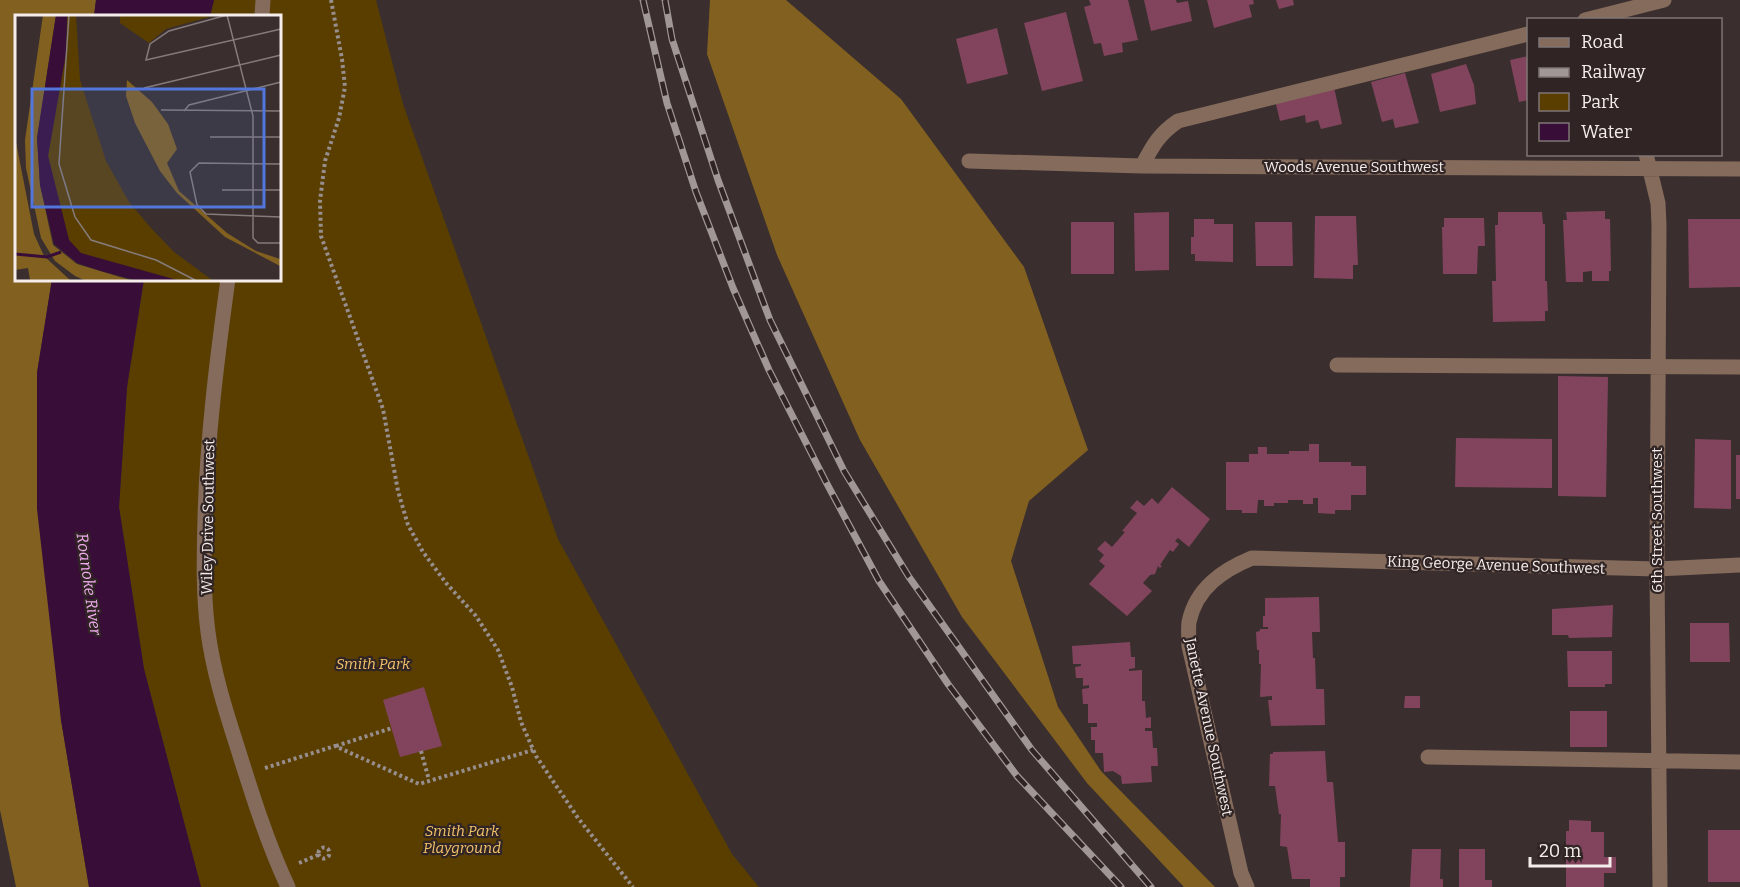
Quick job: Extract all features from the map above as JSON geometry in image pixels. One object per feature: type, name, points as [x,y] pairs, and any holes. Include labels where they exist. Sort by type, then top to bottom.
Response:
[{"type":"street","points":[[262,15],[263,0]]},
{"type":"street","points":[[1590,18],[1606,11],[1664,0]]},
{"type":"street","points":[[1142,166],[1163,132],[1178,121],[1527,34]]},
{"type":"street","name":"Woods Avenue Southwest","points":[[969,161],[1142,166],[1648,161],[1740,169]]},
{"type":"street","name":"6th Street Southwest","points":[[1648,161],[1658,203],[1659,225],[1657,569],[1660,887]]},
{"type":"street","name":"Wiley Drive Southwest","points":[[228,280],[215,374],[208,451],[203,569],[208,633],[223,703],[277,862],[288,887]]},
{"type":"street","points":[[1337,365],[1740,367]]},
{"type":"street","name":"King George Avenue Southwest","points":[[1252,558],[1657,569],[1740,565]]},
{"type":"street","name":"Janette Avenue Southwest","points":[[1247,887],[1241,873],[1189,646],[1189,622],[1198,598],[1212,581],[1231,567],[1252,558]]},
{"type":"street","points":[[1428,758],[1740,762]]},
{"type":"path","points":[[331,0],[345,87],[339,118],[326,161],[320,201],[321,236],[383,409],[398,491],[408,525],[423,552],[446,583],[476,616],[498,650],[512,687],[521,722],[533,750],[578,818],[633,887]]},
{"type":"path","points":[[246,774],[392,728]]},
{"type":"path","points":[[335,746],[419,784],[533,750]]},
{"type":"path","points":[[421,751],[429,780]]},
{"type":"path","points":[[296,865],[318,855]]},
{"type":"path","points":[[292,857],[299,872]]},
{"type":"green space","name":"Smith Park","points":[[214,0],[376,0],[403,104],[558,539],[732,854],[759,887],[201,887],[144,669],[119,507],[127,387],[144,280],[280,280],[280,15],[210,15]]},
{"type":"shaded area","points":[[0,0],[96,0],[94,15],[15,15],[15,280],[52,280],[37,373],[61,720],[89,887],[16,887],[0,810]]},
{"type":"shaded area","points":[[710,0],[786,0],[901,99],[1024,267],[1088,450],[1029,501],[1011,561],[1058,707],[1101,771],[1215,887],[1184,887],[1087,783],[962,617],[860,440],[777,255],[707,54]]},
{"type":"water","points":[[96,0],[214,0],[210,15],[94,15]]},
{"type":"water","name":"Roanoke River","points":[[52,280],[144,280],[127,387],[119,507],[144,669],[201,887],[89,887],[61,720],[37,509],[37,373]]},
{"type":"building","points":[[1089,0],[1128,0],[1138,40],[1122,43],[1123,52],[1104,56],[1101,43],[1094,44],[1084,7],[1091,5]]},
{"type":"building","points":[[1144,0],[1176,0],[1177,3],[1188,1],[1192,21],[1151,31]]},
{"type":"building","points":[[1207,0],[1253,0],[1254,4],[1249,5],[1252,17],[1214,28]]},
{"type":"building","points":[[1276,0],[1293,0],[1294,5],[1279,9]]},
{"type":"building","points":[[1066,12],[1083,81],[1042,91],[1024,23]]},
{"type":"building","points":[[997,28],[1008,74],[967,84],[956,39]]},
{"type":"building","points":[[1527,56],[1527,100],[1519,102],[1510,60]]},
{"type":"building","points":[[1466,64],[1474,85],[1476,104],[1440,112],[1431,74]]},
{"type":"building","points":[[1405,73],[1419,123],[1395,128],[1393,119],[1382,122],[1371,82]]},
{"type":"building","points":[[1334,87],[1342,124],[1321,129],[1318,120],[1306,123],[1305,115],[1280,121],[1275,100]]},
{"type":"building","points":[[1605,211],[1605,219],[1610,219],[1611,271],[1609,271],[1609,281],[1592,281],[1592,271],[1583,272],[1583,282],[1566,282],[1563,220],[1567,220],[1566,212]]},
{"type":"building","points":[[1169,212],[1169,270],[1135,271],[1134,213]]},
{"type":"building","points":[[1498,212],[1542,212],[1543,224],[1545,224],[1545,281],[1547,281],[1548,311],[1545,311],[1545,321],[1493,322],[1492,281],[1496,281],[1495,225],[1498,225]]},
{"type":"building","points":[[1315,216],[1356,216],[1358,265],[1353,265],[1353,279],[1314,278]]},
{"type":"building","points":[[1444,218],[1484,218],[1485,246],[1478,246],[1477,274],[1443,274],[1442,227],[1444,227]]},
{"type":"building","points":[[1194,219],[1214,219],[1214,224],[1233,224],[1233,262],[1195,261],[1195,254],[1191,254]]},
{"type":"building","points":[[1688,219],[1740,219],[1740,287],[1689,288]]},
{"type":"building","points":[[1071,222],[1114,222],[1114,274],[1071,274]]},
{"type":"building","points":[[1255,222],[1292,222],[1293,266],[1256,266]]},
{"type":"building","points":[[1558,376],[1608,377],[1606,497],[1558,496]]},
{"type":"building","points":[[1456,438],[1552,439],[1552,488],[1455,487]]},
{"type":"building","points":[[1695,439],[1731,440],[1731,509],[1694,508]]},
{"type":"building","points":[[1309,444],[1319,444],[1319,462],[1351,462],[1351,466],[1366,466],[1366,495],[1351,495],[1351,510],[1335,510],[1335,514],[1318,513],[1318,498],[1313,498],[1313,504],[1303,504],[1303,500],[1288,500],[1288,503],[1274,503],[1274,506],[1264,506],[1264,500],[1258,500],[1257,513],[1226,510],[1226,462],[1249,462],[1249,454],[1258,454],[1258,447],[1267,447],[1267,454],[1289,454],[1289,451],[1309,451]]},
{"type":"building","points":[[1736,455],[1740,455],[1740,499],[1736,499]]},
{"type":"building","points":[[1172,487],[1210,519],[1189,547],[1178,538],[1175,541],[1179,544],[1173,552],[1170,550],[1160,565],[1162,566],[1160,568],[1158,566],[1155,574],[1150,575],[1143,583],[1152,591],[1127,616],[1089,584],[1105,566],[1099,561],[1104,555],[1097,549],[1105,541],[1112,547],[1125,532],[1122,531],[1137,513],[1130,508],[1137,500],[1144,506],[1152,498],[1158,504]]},
{"type":"building","points":[[1319,597],[1320,632],[1312,632],[1313,658],[1315,658],[1316,689],[1324,689],[1325,725],[1271,726],[1268,700],[1272,700],[1272,696],[1260,697],[1261,664],[1259,664],[1256,632],[1260,629],[1268,629],[1268,627],[1263,627],[1265,598]]},
{"type":"building","points":[[1613,605],[1612,637],[1569,638],[1568,635],[1552,635],[1552,609]]},
{"type":"building","points":[[1690,623],[1729,623],[1730,662],[1690,662]]},
{"type":"building","points":[[1130,642],[1131,657],[1135,657],[1135,668],[1129,671],[1142,670],[1142,701],[1145,701],[1146,718],[1151,717],[1151,728],[1145,728],[1145,731],[1152,731],[1153,748],[1157,748],[1158,766],[1151,766],[1152,782],[1122,784],[1121,776],[1113,771],[1104,772],[1103,753],[1095,753],[1095,740],[1091,740],[1091,727],[1097,727],[1097,723],[1088,723],[1088,704],[1083,704],[1082,689],[1089,688],[1089,685],[1083,686],[1083,678],[1076,678],[1075,667],[1081,664],[1073,664],[1072,646]]},
{"type":"building","points":[[1567,651],[1612,651],[1612,684],[1605,684],[1605,687],[1568,687]]},
{"type":"building","points":[[424,687],[442,746],[400,757],[383,700]]},
{"type":"building","points":[[1405,696],[1420,696],[1420,708],[1404,708]]},
{"type":"building","points":[[1570,711],[1607,711],[1607,747],[1570,747]]},
{"type":"building","points":[[1325,751],[1327,782],[1333,782],[1338,842],[1345,842],[1345,877],[1340,877],[1340,887],[1310,887],[1310,879],[1292,879],[1287,847],[1280,846],[1281,814],[1279,814],[1275,786],[1269,786],[1270,754],[1273,752]]},
{"type":"building","points":[[1569,820],[1591,821],[1591,832],[1604,832],[1604,857],[1616,857],[1616,873],[1604,873],[1604,887],[1566,887],[1566,831],[1569,831]]},
{"type":"building","points":[[1708,830],[1740,830],[1740,882],[1708,882]]},
{"type":"building","points":[[1412,849],[1441,849],[1440,879],[1443,879],[1443,887],[1410,887]]},
{"type":"building","points":[[1459,849],[1485,849],[1485,880],[1492,880],[1492,887],[1459,887]]},
{"type":"railway","points":[[643,0],[667,103],[696,192],[733,288],[769,370],[879,581],[948,684],[1017,776],[1121,887]]},
{"type":"railway","points":[[665,0],[672,39],[718,180],[770,320],[844,471],[909,577],[1032,750],[1151,887]]},
{"type":"park label","name":"Smith Park Playground","points":[[462,840]]}]
